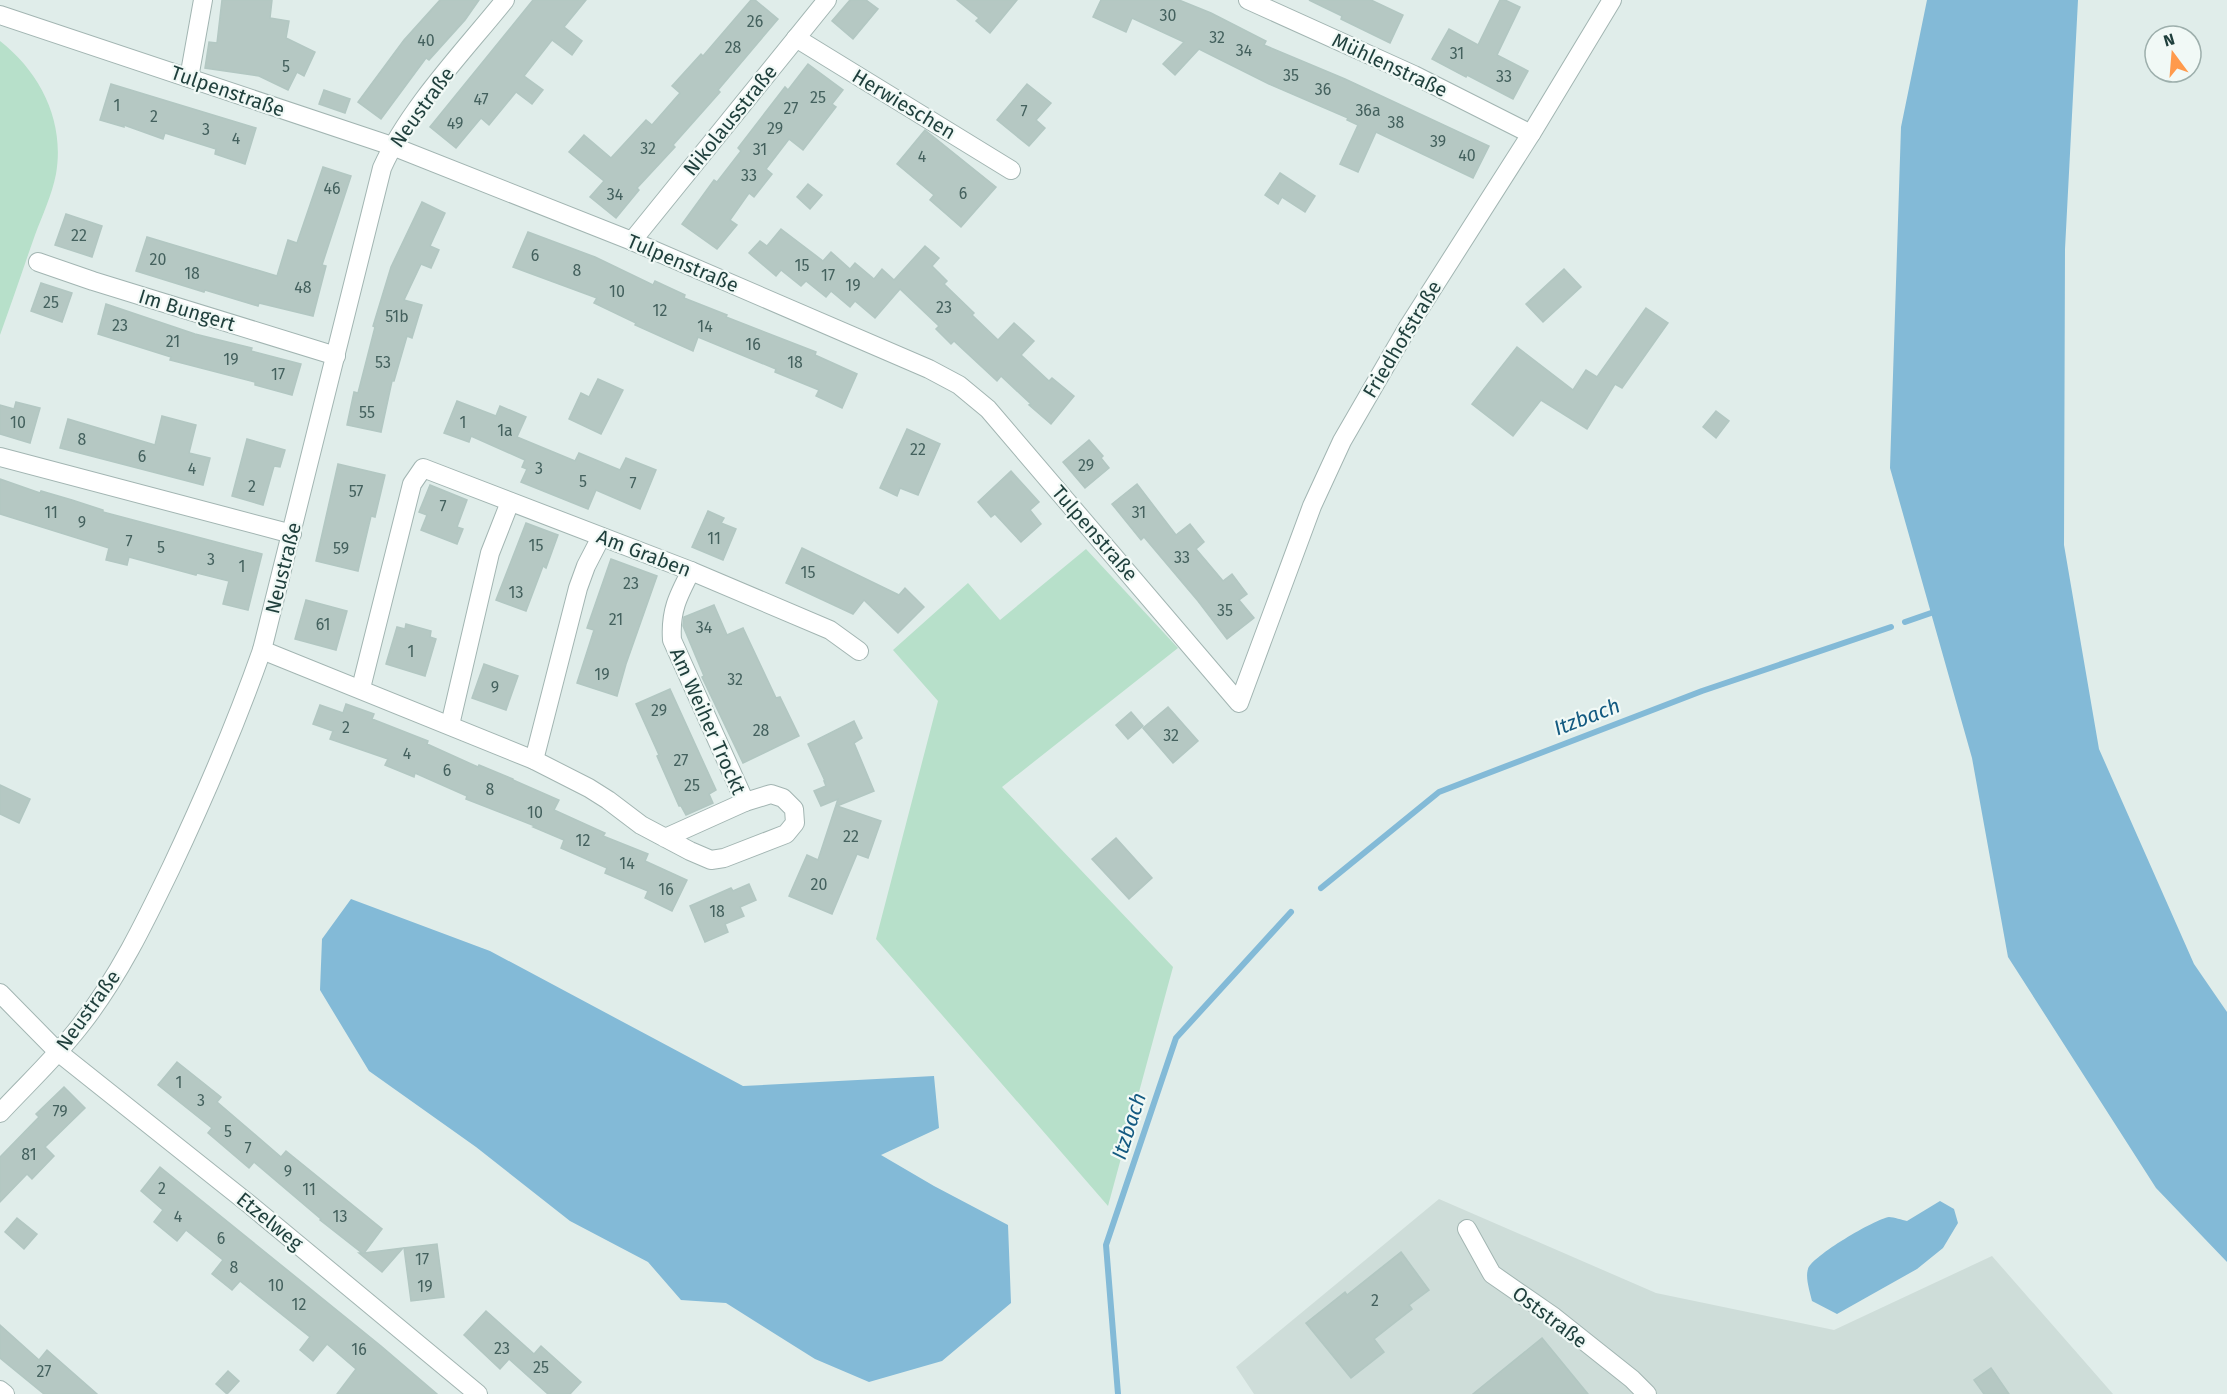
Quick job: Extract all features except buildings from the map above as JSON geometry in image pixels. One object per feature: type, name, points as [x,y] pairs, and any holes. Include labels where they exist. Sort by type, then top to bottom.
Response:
[{"type":"street","points":[[189,78],[203,0]]},
{"type":"street","name":"Neustraße","points":[[0,1113],[58,1052],[105,991],[158,893],[220,761],[262,650],[382,168],[408,120],[506,0]]},
{"type":"street","name":"Nikolausstraße","points":[[633,241],[827,0]]},
{"type":"street","name":"Mühlenstraße","points":[[1248,0],[1414,75],[1531,134]]},
{"type":"street","name":"Friedhofstraße","points":[[1239,703],[1312,506],[1342,441],[1408,327],[1531,134],[1612,0]]},
{"type":"street","name":"Tulpenstraße","points":[[0,15],[392,146],[633,241],[929,369],[959,385],[988,409],[1239,703]]},
{"type":"street","name":"Herwieschen","points":[[796,38],[1011,170]]},
{"type":"street","name":"Im Bungert","points":[[38,262],[336,356]]},
{"type":"street","points":[[0,457],[292,534]]},
{"type":"street","name":"Am Graben","points":[[361,688],[412,484],[423,468],[691,571],[830,630],[859,651]]},
{"type":"street","points":[[450,725],[490,553],[510,502]]},
{"type":"street","points":[[534,760],[578,588],[601,537]]},
{"type":"street","name":"Am Weiher Trockt","points":[[691,571],[678,598],[671,621],[672,640],[745,802]]},
{"type":"street","name":"Am Weiher Trockt","points":[[262,650],[361,688],[534,760],[590,788],[641,825],[665,838],[711,860],[724,858],[786,834],[795,823],[794,809],[783,798],[771,794],[745,802],[665,838]]},
{"type":"street","name":"Etzelweg","points":[[0,993],[58,1052],[249,1204],[478,1394]]},
{"type":"street","name":"Oststraße","points":[[1467,1229],[1492,1274],[1554,1317],[1632,1379],[1647,1394]]},
{"type":"street","points":[[0,1391],[5,1394]]},
{"type":"shaded area","points":[[1439,1199],[1656,1293],[1834,1330],[1992,1256],[2113,1394],[1254,1394],[1236,1367]]},
{"type":"green space","points":[[0,41],[27,68],[47,100],[57,136],[58,155],[52,190],[0,335]]},
{"type":"green space","points":[[1086,549],[1178,648],[1002,787],[1173,967],[1108,1206],[876,939],[938,701],[893,650],[968,583],[1000,620]]},
{"type":"water","points":[[1927,0],[2078,0],[2065,249],[2064,545],[2099,749],[2194,964],[2227,1012],[2227,1262],[2156,1188],[2008,957],[1972,758],[1890,468],[1901,127]]},
{"type":"water","points":[[351,899],[490,951],[743,1086],[934,1076],[939,1128],[881,1155],[1008,1225],[1011,1303],[942,1361],[869,1382],[815,1359],[726,1303],[681,1300],[648,1262],[570,1221],[476,1147],[369,1071],[320,990],[322,939]]},
{"type":"water","points":[[1940,1201],[1954,1209],[1958,1223],[1943,1248],[1917,1269],[1837,1314],[1812,1301],[1807,1273],[1812,1263],[1820,1256],[1871,1224],[1889,1217],[1907,1221]]},
{"type":"waterway","name":"Itzbach","points":[[1905,622],[1931,613]]},
{"type":"waterway","name":"Itzbach","points":[[1321,888],[1439,792],[1702,691],[1891,627]]},
{"type":"waterway","name":"Itzbach","points":[[1118,1394],[1106,1245],[1176,1038],[1291,912]]}]
